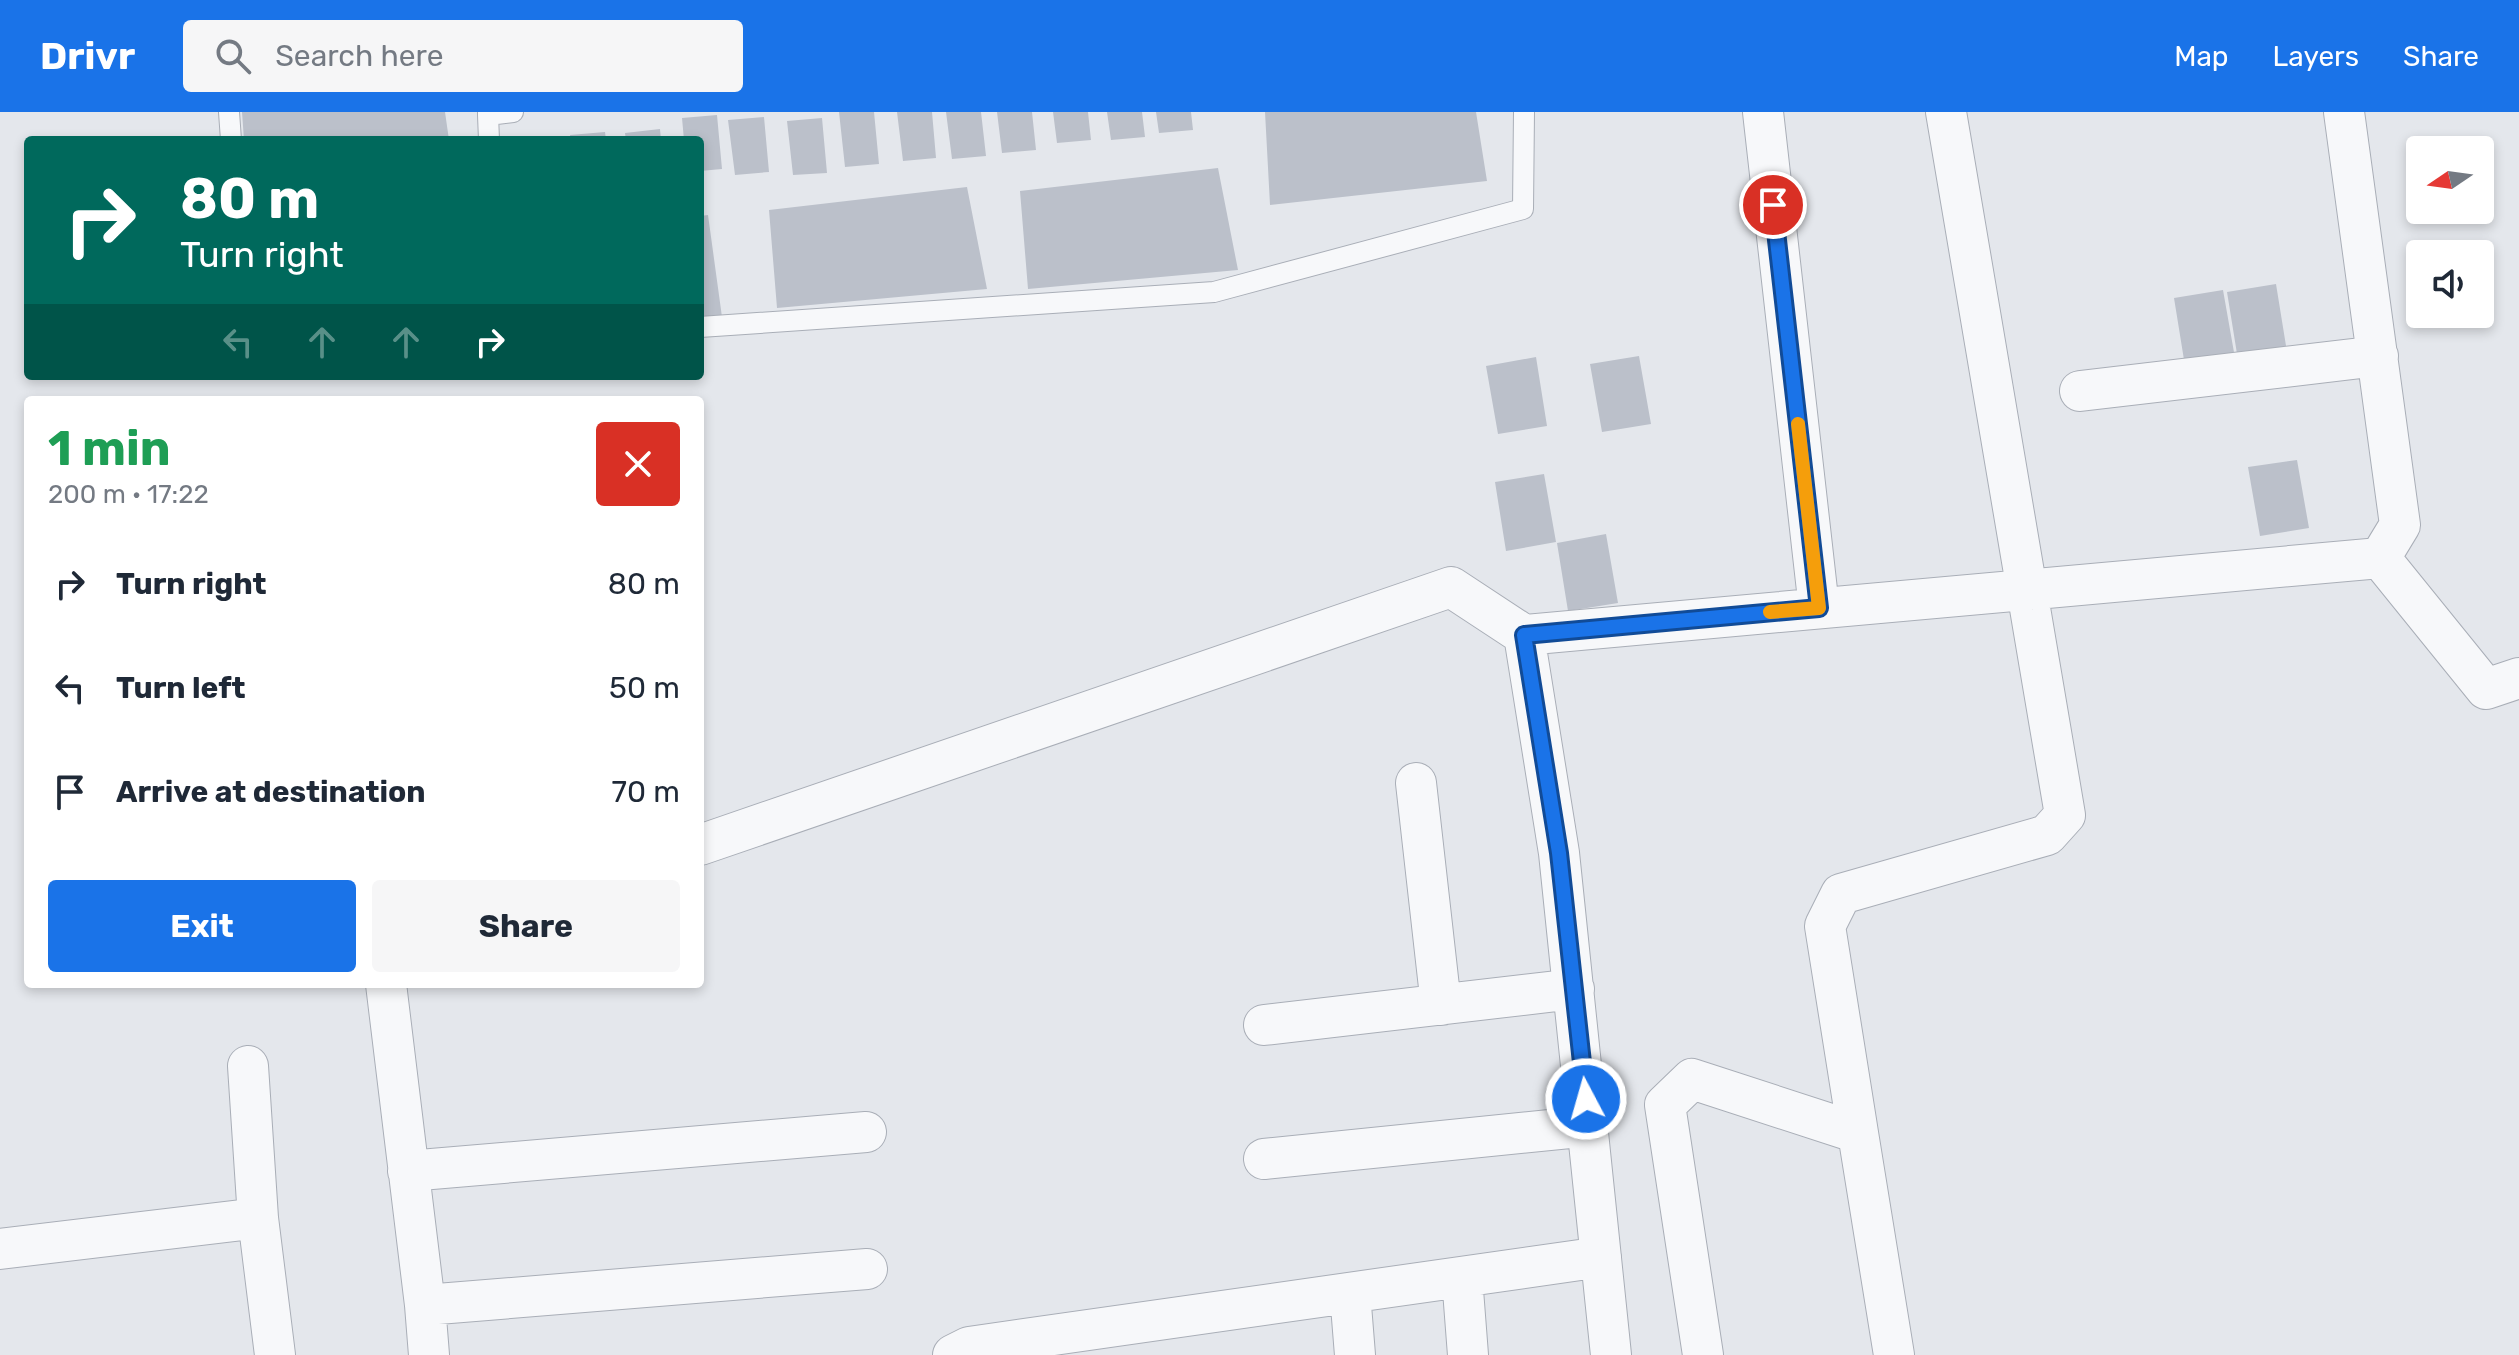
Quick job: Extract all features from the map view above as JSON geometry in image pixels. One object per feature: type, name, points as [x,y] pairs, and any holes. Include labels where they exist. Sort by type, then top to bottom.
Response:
[{"type":"street","points":[[1763,112],[1819,608]]},
{"type":"street","points":[[1894,1355],[1825,926],[1841,894],[2047,835],[2065,815],[1946,112]]},
{"type":"street","points":[[2344,112],[2400,525],[2380,558]]},
{"type":"street","points":[[2080,391],[2378,356]]},
{"type":"street","points":[[704,844],[1451,587],[1524,635],[2380,558]]},
{"type":"street","points":[[2380,558],[2486,689],[2519,678]]},
{"type":"street","points":[[1524,635],[1559,853],[1611,1355]]},
{"type":"street","points":[[1416,783],[1441,1005]]},
{"type":"street","points":[[386,988],[429,1355]]},
{"type":"street","points":[[1264,1025],[1574,989]]},
{"type":"street","points":[[248,1066],[265,1354]]},
{"type":"street","points":[[1703,1355],[1665,1105],[1692,1079],[1858,1133]]},
{"type":"street","points":[[1264,1159],[1589,1126]]},
{"type":"street","points":[[408,1171],[866,1132]]},
{"type":"street","points":[[0,1249],[258,1218]]},
{"type":"street","points":[[953,1355],[969,1347],[1601,1257]]},
{"type":"street","points":[[425,1305],[867,1269]]},
{"type":"street","points":[[1462,1277],[1468,1355]]},
{"type":"street","points":[[1350,1293],[1355,1355]]},
{"type":"lane","points":[[229,112],[231,136]]},
{"type":"lane","points":[[489,136],[488,113],[513,112]]},
{"type":"lane","points":[[704,327],[1214,292],[1523,209],[1524,112]]},
{"type":"building","points":[[242,112],[445,112],[448,136],[244,136]]},
{"type":"building","points":[[839,112],[874,112],[879,164],[845,167]]},
{"type":"building","points":[[897,112],[932,112],[936,158],[903,161]]},
{"type":"building","points":[[946,112],[981,112],[986,156],[952,159]]},
{"type":"building","points":[[997,112],[1032,112],[1036,150],[1002,153]]},
{"type":"building","points":[[1053,112],[1088,112],[1091,140],[1057,143]]},
{"type":"building","points":[[1107,112],[1142,112],[1145,137],[1111,140]]},
{"type":"building","points":[[1156,112],[1191,112],[1193,130],[1159,133]]},
{"type":"building","points":[[1265,112],[1476,112],[1487,181],[1270,205]]},
{"type":"building","points":[[717,115],[722,169],[704,171],[704,136],[684,136],[682,118]]},
{"type":"building","points":[[764,117],[769,172],[735,175],[728,120]]},
{"type":"building","points":[[822,118],[827,173],[793,175],[787,121]]},
{"type":"building","points":[[660,129],[661,136],[625,136],[625,133]]},
{"type":"building","points":[[605,132],[606,136],[570,136]]},
{"type":"building","points":[[1218,168],[1238,270],[1028,289],[1020,191]]},
{"type":"building","points":[[967,187],[987,289],[777,308],[769,210]]},
{"type":"building","points":[[708,215],[722,317],[704,319],[704,216]]},
{"type":"building","points":[[2276,284],[2287,352],[2238,360],[2227,292]]},
{"type":"building","points":[[2223,290],[2235,358],[2185,366],[2174,298]]},
{"type":"building","points":[[1639,356],[1651,424],[1602,432],[1590,364]]},
{"type":"building","points":[[1536,357],[1547,426],[1498,434],[1486,366]]},
{"type":"building","points":[[2297,460],[2309,528],[2260,536],[2248,467]]},
{"type":"building","points":[[1544,474],[1556,542],[1506,551],[1495,482]]},
{"type":"building","points":[[1606,534],[1618,603],[1568,611],[1557,543]]},
{"type":"slow traffic","points":[[1770,612],[1819,608],[1798,424]]},
{"type":"route","points":[[1586,1099],[1559,853],[1524,635],[1819,608],[1773,205]]}]
